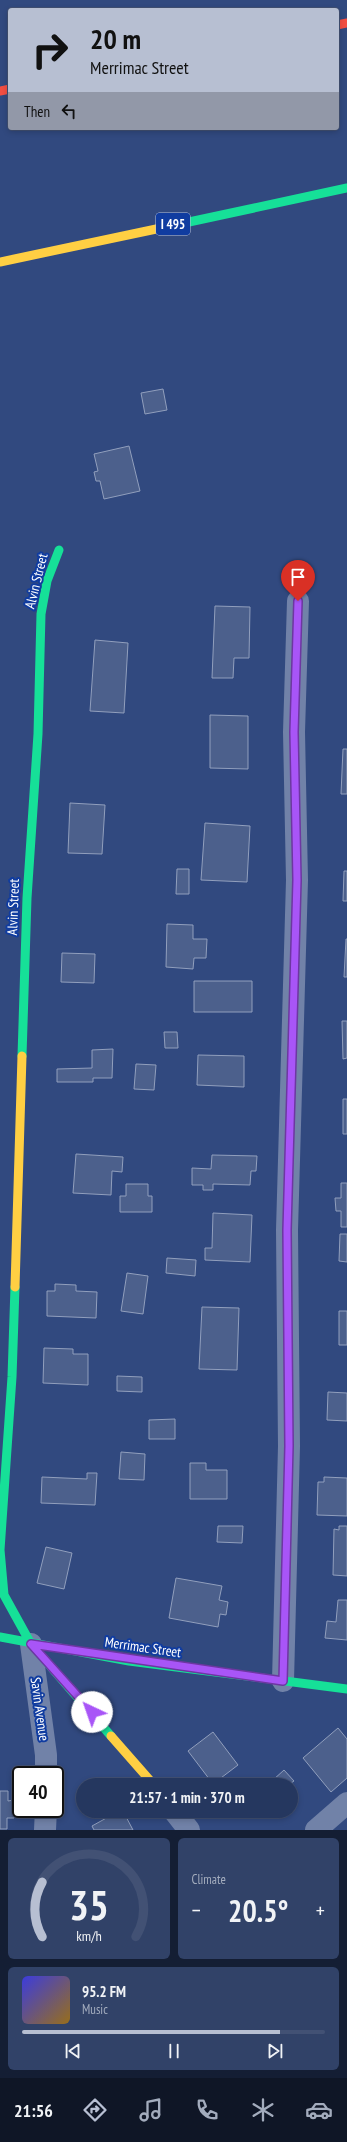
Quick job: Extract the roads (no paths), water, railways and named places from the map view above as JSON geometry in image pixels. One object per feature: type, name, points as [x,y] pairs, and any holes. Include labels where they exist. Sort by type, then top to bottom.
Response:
[{"type":"main road","name":"I 495","points":[[0,262],[347,188]]},
{"type":"main road","name":"Alvin Street","points":[[59,550],[48,580],[41,614],[38,734],[27,898],[12,1377],[0,1550],[4,1595],[31,1644],[148,1778]]},
{"type":"main road","name":"Merrimac Street","points":[[0,1637],[31,1644],[283,1681],[347,1688]]},
{"type":"street","points":[[283,1681],[289,1446],[287,1230],[297,880],[294,732],[298,601]]},
{"type":"street","name":"Savin Avenue","points":[[31,1644],[46,1755],[46,1766]]},
{"type":"street","points":[[316,1830],[347,1803]]},
{"type":"street","points":[[45,1830],[46,1818]]},
{"type":"street","points":[[180,1818],[189,1830]]}]
